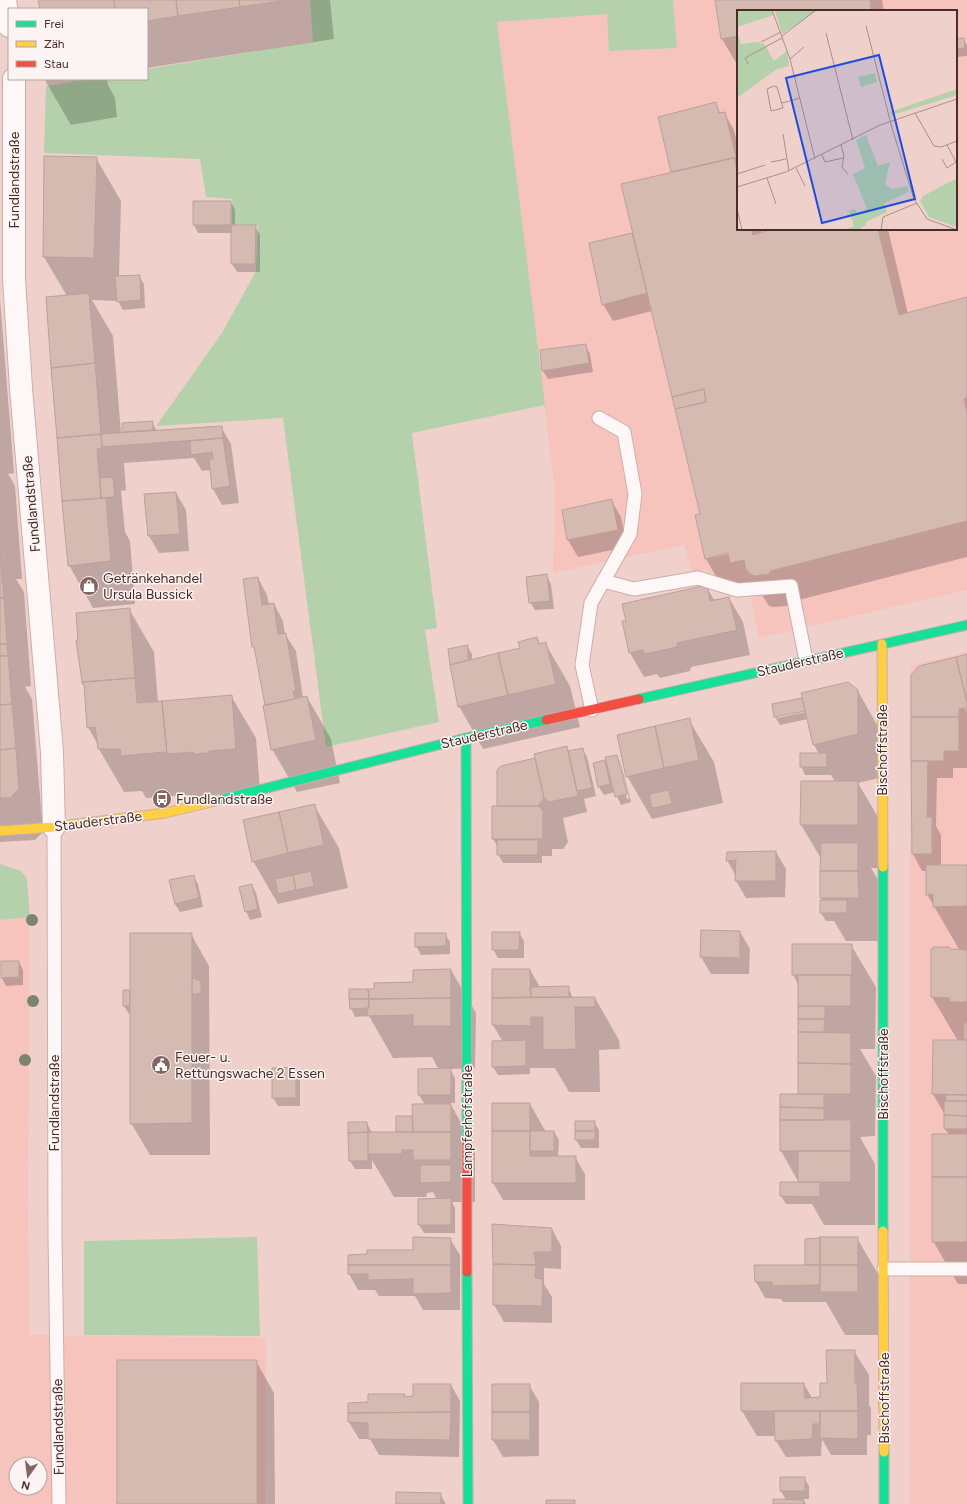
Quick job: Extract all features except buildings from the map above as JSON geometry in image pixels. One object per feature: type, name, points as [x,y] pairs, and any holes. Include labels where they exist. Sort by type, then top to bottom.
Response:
[{"type":"street","points":[[5,0],[8,20]]},
{"type":"street","name":"Fundlandstraße","points":[[14,80],[14,279],[23,411],[52,752],[54,827]]},
{"type":"street","name":"Stauderstraße","points":[[0,831],[54,827],[165,813],[466,738],[806,660],[967,625]]},
{"type":"street","name":"Bischoffstraße","points":[[882,644],[884,1504]]},
{"type":"street","name":"Lampferhofstraße","points":[[466,738],[468,1504]]},
{"type":"lane","points":[[592,710],[582,665],[591,603],[630,534],[635,494],[624,432],[599,418]]},
{"type":"lane","points":[[603,581],[634,590],[698,578],[737,590],[791,586],[806,660]]},
{"type":"lane","name":"Fundlandstraße","points":[[54,827],[55,1227],[59,1504]]},
{"type":"lane","points":[[884,1269],[967,1269]]},
{"type":"shaded area","points":[[673,0],[967,0],[967,590],[759,638],[749,589],[705,570],[692,572],[684,545],[553,573],[555,492],[497,22],[607,14],[610,51],[677,48]]},
{"type":"shaded area","points":[[967,652],[967,1504],[910,1504],[910,666]]},
{"type":"shaded area","points":[[30,917],[28,1181],[29,1335],[266,1338],[265,1504],[0,1504],[0,920]]},
{"type":"green space","points":[[310,0],[673,0],[677,48],[609,51],[607,14],[497,22],[545,405],[412,433],[437,628],[425,630],[439,722],[326,747],[283,418],[156,426],[222,333],[256,271],[258,226],[232,224],[232,199],[206,197],[200,159],[44,153],[46,86],[82,80],[148,80],[148,69],[313,42]]},
{"type":"green space","points":[[0,864],[21,871],[27,879],[30,917],[0,920]]},
{"type":"green space","points":[[257,1237],[260,1336],[84,1335],[84,1241]]},
{"type":"traffic: fast","points":[[639,699],[967,625]]},
{"type":"traffic: fast","points":[[215,801],[466,738],[546,720]]},
{"type":"traffic: fast","points":[[466,738],[467,1144]]},
{"type":"traffic: fast","points":[[883,867],[883,1231]]},
{"type":"traffic: fast","points":[[467,1272],[468,1504]]},
{"type":"traffic: fast","points":[[884,1452],[884,1504]]},
{"type":"traffic: slow","points":[[882,644],[883,867]]},
{"type":"traffic: slow","points":[[0,831],[54,827],[165,813],[215,801]]},
{"type":"traffic: slow","points":[[883,1231],[884,1452]]},
{"type":"traffic: jam","points":[[546,720],[639,699]]},
{"type":"traffic: jam","points":[[467,1144],[467,1272]]},
{"type":"place","name":"Getränkehandel Ursula Bussick","points":[[89,586]]},
{"type":"place","name":"Fundlandstraße","points":[[162,799]]},
{"type":"place","name":"Feuer- u. Rettungswache 2 Essen","points":[[161,1065]]}]
